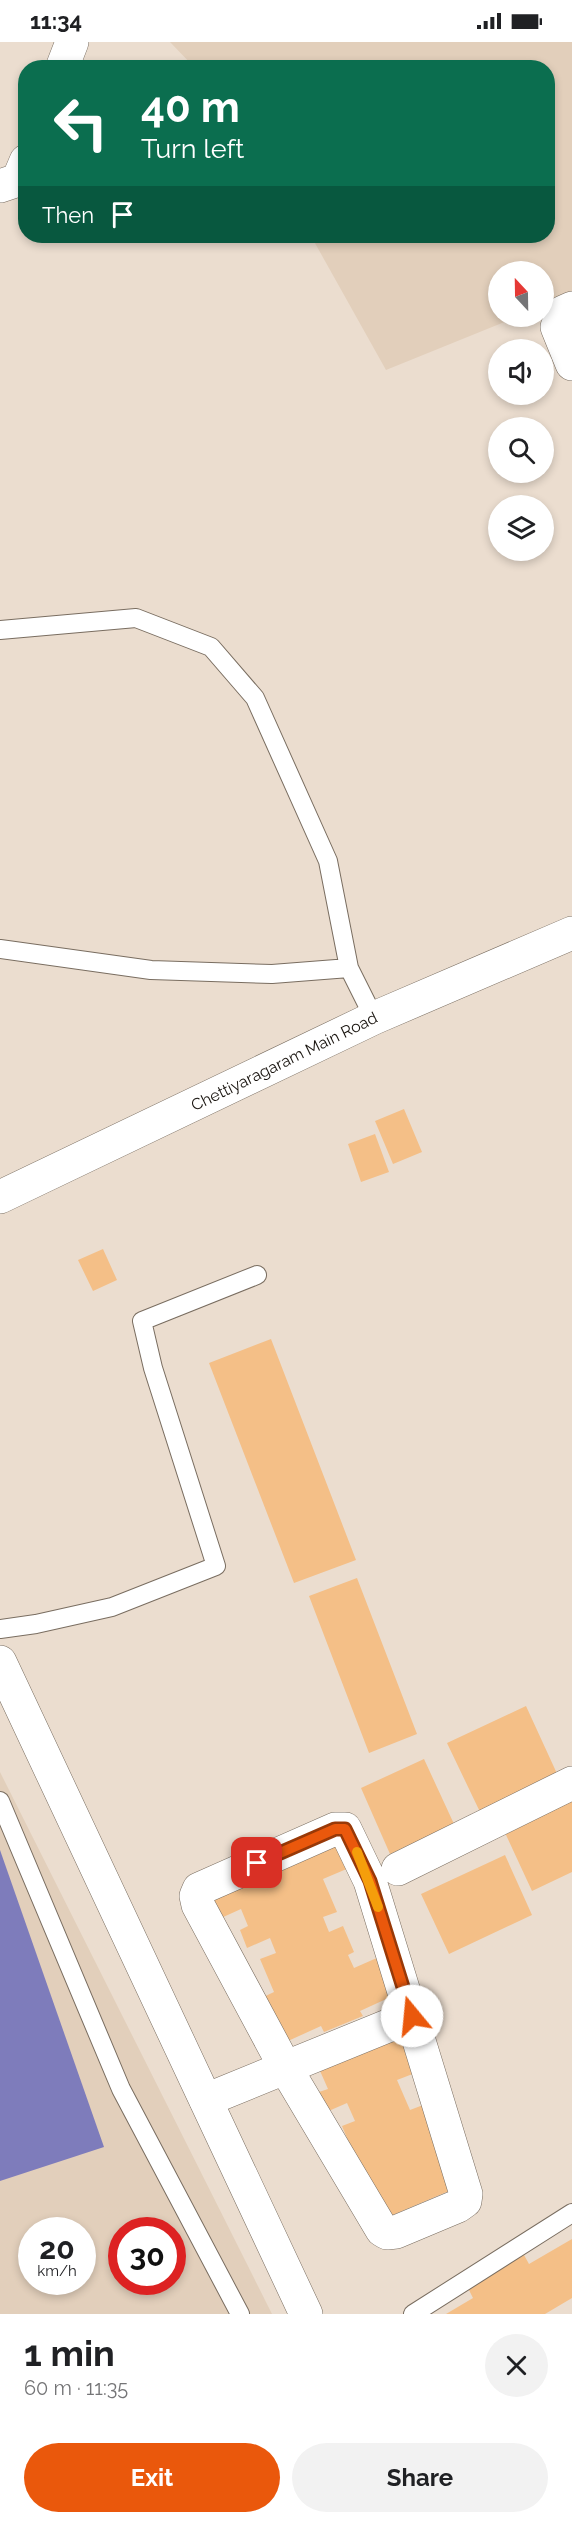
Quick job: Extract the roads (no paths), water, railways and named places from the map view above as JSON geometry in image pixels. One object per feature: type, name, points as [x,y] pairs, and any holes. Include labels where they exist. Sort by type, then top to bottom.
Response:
[{"type":"street","points":[[65,60],[72,42]]},
{"type":"street","points":[[0,186],[18,180]]},
{"type":"street","points":[[572,308],[563,312],[557,327],[572,364]]},
{"type":"street","name":"Chettiyaragaram Main Road","points":[[0,1197],[374,1018],[572,933]]},
{"type":"street","points":[[0,1662],[306,2314]]},
{"type":"street","points":[[398,1869],[572,1783]]},
{"type":"street","points":[[335,1829],[345,1829],[370,1881],[466,2194],[465,2201],[396,2232],[387,2233],[382,2230],[285,2067],[198,1905],[196,1896],[199,1889],[335,1829]]},
{"type":"street","points":[[206,2100],[412,2016]]},
{"type":"lane","points":[[0,630],[136,618],[211,647],[255,698],[324,851],[328,861],[349,968],[374,1018]]},
{"type":"lane","points":[[0,949],[151,970],[272,974],[349,968]]},
{"type":"lane","points":[[0,1629],[36,1624],[112,1607],[216,1566],[153,1368],[142,1321],[257,1275]]},
{"type":"lane","points":[[0,1801],[121,2089],[240,2314]]},
{"type":"lane","points":[[412,2314],[572,2213]]}]
